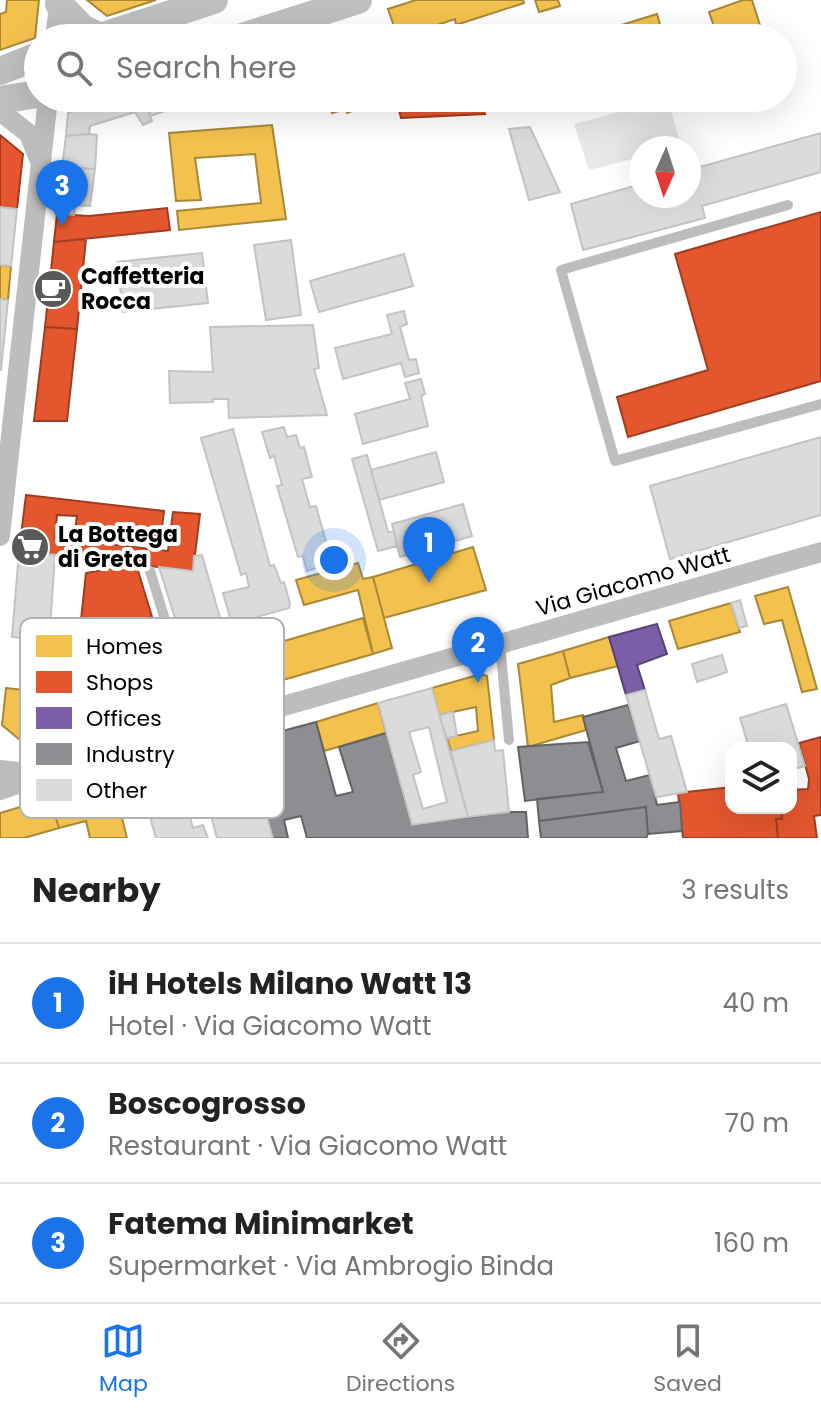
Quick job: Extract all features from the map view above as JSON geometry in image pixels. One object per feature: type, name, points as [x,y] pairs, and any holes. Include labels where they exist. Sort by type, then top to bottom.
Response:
[{"type":"street","points":[[141,24],[214,0]]},
{"type":"street","points":[[283,24],[358,0]]},
{"type":"street","points":[[59,2],[78,24]]},
{"type":"street","points":[[57,24],[59,2]]},
{"type":"street","points":[[0,71],[24,62]]},
{"type":"street","points":[[0,100],[24,96]]},
{"type":"street","points":[[0,111],[29,134],[39,161]]},
{"type":"street","points":[[0,536],[2,490],[46,112]]},
{"type":"street","name":"Via Giacomo Watt","points":[[284,706],[821,552]]},
{"type":"street","name":"Via Giacomo Watt","points":[[0,770],[20,772]]},
{"type":"street","name":"Via Giacomo Watt","points":[[0,790],[20,783]]},
{"type":"lane","points":[[788,205],[561,270],[615,461],[821,404]]},
{"type":"lane","points":[[150,571],[164,618]]},
{"type":"lane","points":[[500,644],[509,740]]},
{"type":"shaded area","points":[[619,112],[672,112],[678,136],[629,136],[629,160],[589,170],[574,124]]},
{"type":"building: Homes","points":[[7,0],[39,0],[36,24],[24,24],[24,42],[0,50],[0,14],[6,12]]},
{"type":"building: Homes","points":[[87,0],[156,0],[107,16]]},
{"type":"building: Homes","points":[[416,0],[523,0],[524,3],[459,24],[456,24],[455,19],[440,24],[393,24],[388,9]]},
{"type":"building: Homes","points":[[535,0],[558,0],[560,6],[539,12]]},
{"type":"building: Homes","points":[[743,0],[752,0],[760,24],[713,24],[709,12]]},
{"type":"building: Homes","points":[[657,14],[660,24],[625,24]]},
{"type":"building: Homes","points":[[272,125],[286,219],[179,230],[177,211],[261,203],[255,154],[195,158],[201,200],[176,201],[169,133]]},
{"type":"building: Homes","points":[[0,265],[11,266],[8,300],[0,299]]},
{"type":"building: Homes","points":[[473,547],[486,590],[384,618],[373,577]]},
{"type":"building: Homes","points":[[358,563],[363,579],[373,577],[392,648],[373,654],[358,590],[304,605],[296,580]]},
{"type":"building: Homes","points":[[788,587],[817,689],[802,692],[782,620],[764,624],[755,596]]},
{"type":"building: Homes","points":[[731,603],[740,632],[678,649],[669,621]]},
{"type":"building: Homes","points":[[363,618],[373,654],[284,680],[284,641]]},
{"type":"building: Homes","points":[[609,637],[618,666],[570,678],[563,651]]},
{"type":"building: Homes","points":[[563,651],[570,678],[551,685],[554,722],[583,715],[586,730],[528,747],[518,664]]},
{"type":"building: Homes","points":[[481,674],[487,676],[494,740],[451,751],[447,738],[478,731],[476,707],[439,715],[432,688]]},
{"type":"building: Homes","points":[[6,688],[20,690],[20,740],[2,725]]},
{"type":"building: Homes","points":[[378,703],[386,733],[324,751],[316,722]]},
{"type":"building: Homes","points":[[20,807],[20,818],[56,818],[59,828],[24,838],[0,838],[0,813]]},
{"type":"building: Homes","points":[[56,818],[122,818],[127,838],[90,838],[86,821],[59,828]]},
{"type":"building: Shops","points":[[400,112],[485,114],[401,118]]},
{"type":"building: Shops","points":[[0,135],[23,154],[17,209],[0,207]]},
{"type":"building: Shops","points":[[167,208],[170,230],[54,242],[57,214],[89,216]]},
{"type":"building: Shops","points":[[821,212],[821,381],[628,437],[617,397],[708,370],[675,254]]},
{"type":"building: Shops","points":[[86,239],[77,329],[45,327],[54,242]]},
{"type":"building: Shops","points":[[45,327],[77,329],[67,421],[34,421]]},
{"type":"building: Shops","points":[[26,495],[164,511],[160,543],[146,542],[147,537],[75,530],[77,516],[57,515],[55,538],[168,551],[173,512],[200,514],[193,571],[19,551]]},
{"type":"building: Shops","points":[[136,564],[152,618],[81,618],[86,573]]},
{"type":"building: Shops","points":[[821,737],[821,815],[814,816],[817,838],[778,838],[776,819],[782,819],[782,814],[797,814],[797,790],[808,789],[809,779],[799,743]]},
{"type":"building: Shops","points":[[725,788],[725,814],[782,814],[782,819],[776,819],[778,838],[683,838],[678,793]]},
{"type":"building: Offices","points":[[657,624],[667,654],[637,665],[645,690],[626,695],[609,637]]},
{"type":"building: Industry","points":[[628,705],[640,741],[616,748],[626,781],[650,775],[657,805],[680,802],[682,831],[648,834],[646,807],[539,821],[537,799],[603,792],[583,717]]},
{"type":"building: Industry","points":[[316,722],[336,796],[353,792],[339,747],[386,733],[412,825],[526,812],[528,838],[307,838],[301,816],[284,820],[288,838],[273,838],[267,818],[284,818],[284,731]]},
{"type":"building: Industry","points":[[588,742],[603,792],[525,801],[518,747]]},
{"type":"building: Industry","points":[[646,807],[646,838],[541,838],[539,821]]},
{"type":"building: Other","points":[[135,112],[90,126],[89,134],[66,136],[68,113]]},
{"type":"building: Other","points":[[135,112],[149,112],[152,121],[143,125]]},
{"type":"building: Other","points":[[530,127],[560,192],[529,200],[509,129]]},
{"type":"building: Other","points":[[821,133],[821,172],[702,206],[705,218],[583,250],[571,204],[629,187],[629,208],[701,208],[701,167]]},
{"type":"building: Other","points":[[97,135],[95,169],[62,167],[66,136]]},
{"type":"building: Other","points":[[62,167],[95,169],[90,206],[75,205],[74,215],[57,214]]},
{"type":"building: Other","points":[[0,207],[17,209],[11,266],[0,265]]},
{"type":"building: Other","points":[[291,240],[301,315],[266,320],[254,245]]},
{"type":"building: Other","points":[[202,253],[208,303],[123,312],[117,262]]},
{"type":"building: Other","points":[[404,254],[413,286],[319,312],[310,281]]},
{"type":"building: Other","points":[[0,299],[8,300],[1,370],[0,370]]},
{"type":"building: Other","points":[[404,311],[407,324],[400,327],[409,360],[416,359],[419,373],[405,377],[401,363],[343,379],[335,348],[392,334],[387,315]]},
{"type":"building: Other","points":[[313,325],[319,368],[314,369],[327,415],[229,418],[228,399],[170,403],[169,371],[213,372],[210,327]]},
{"type":"building: Other","points":[[421,379],[425,394],[421,396],[428,426],[363,444],[355,414],[410,399],[405,383]]},
{"type":"building: Other","points":[[284,427],[287,437],[296,435],[300,448],[304,447],[312,477],[302,479],[310,507],[316,506],[328,549],[334,548],[337,562],[307,571],[303,556],[298,557],[277,486],[282,485],[274,456],[270,458],[262,432]]},
{"type":"building: Other","points":[[233,429],[270,566],[274,565],[281,583],[284,582],[289,608],[253,618],[230,618],[223,593],[249,587],[246,573],[241,575],[201,438]]},
{"type":"building: Other","points":[[821,437],[821,515],[670,559],[650,486]]},
{"type":"building: Other","points":[[436,452],[444,482],[379,500],[371,470]]},
{"type":"building: Other","points":[[367,455],[388,532],[394,531],[397,546],[378,551],[352,459]]},
{"type":"building: Other","points":[[463,504],[472,536],[400,557],[392,524]]},
{"type":"building: Other","points":[[19,551],[55,555],[51,618],[20,618],[20,638],[12,637]]},
{"type":"building: Other","points":[[202,555],[220,618],[175,618],[159,567],[193,571],[194,556]]},
{"type":"building: Other","points":[[740,600],[747,626],[739,628],[731,603]]},
{"type":"building: Other","points":[[722,655],[727,672],[697,682],[692,664]]},
{"type":"building: Other","points":[[432,688],[468,817],[412,825],[378,703]],"holes":[[[429,727],[447,802],[423,809],[413,775],[421,772],[409,732]]]},
{"type":"building: Other","points":[[645,690],[659,739],[671,736],[687,792],[656,797],[626,695]]},
{"type":"building: Other","points":[[786,704],[805,766],[797,768],[797,742],[747,742],[740,718]]},
{"type":"building: Other","points":[[453,712],[457,736],[447,738],[439,715]]},
{"type":"building: Other","points":[[494,740],[495,751],[503,750],[509,812],[468,817],[451,751]]},
{"type":"building: Other","points":[[150,818],[190,818],[193,828],[203,825],[208,838],[156,838]]},
{"type":"building: Other","points":[[212,818],[267,818],[273,838],[217,838]]},
{"type":"place","name":"Fatema Minimarket","points":[[62,226]]},
{"type":"place","name":"Caffetteria Rocca","points":[[53,289]]},
{"type":"place","name":"La Bottega di Greta","points":[[30,547]]},
{"type":"place","name":"iH Hotels Milano Watt 13","points":[[429,583]]},
{"type":"place","name":"Boscogrosso","points":[[478,683]]}]
